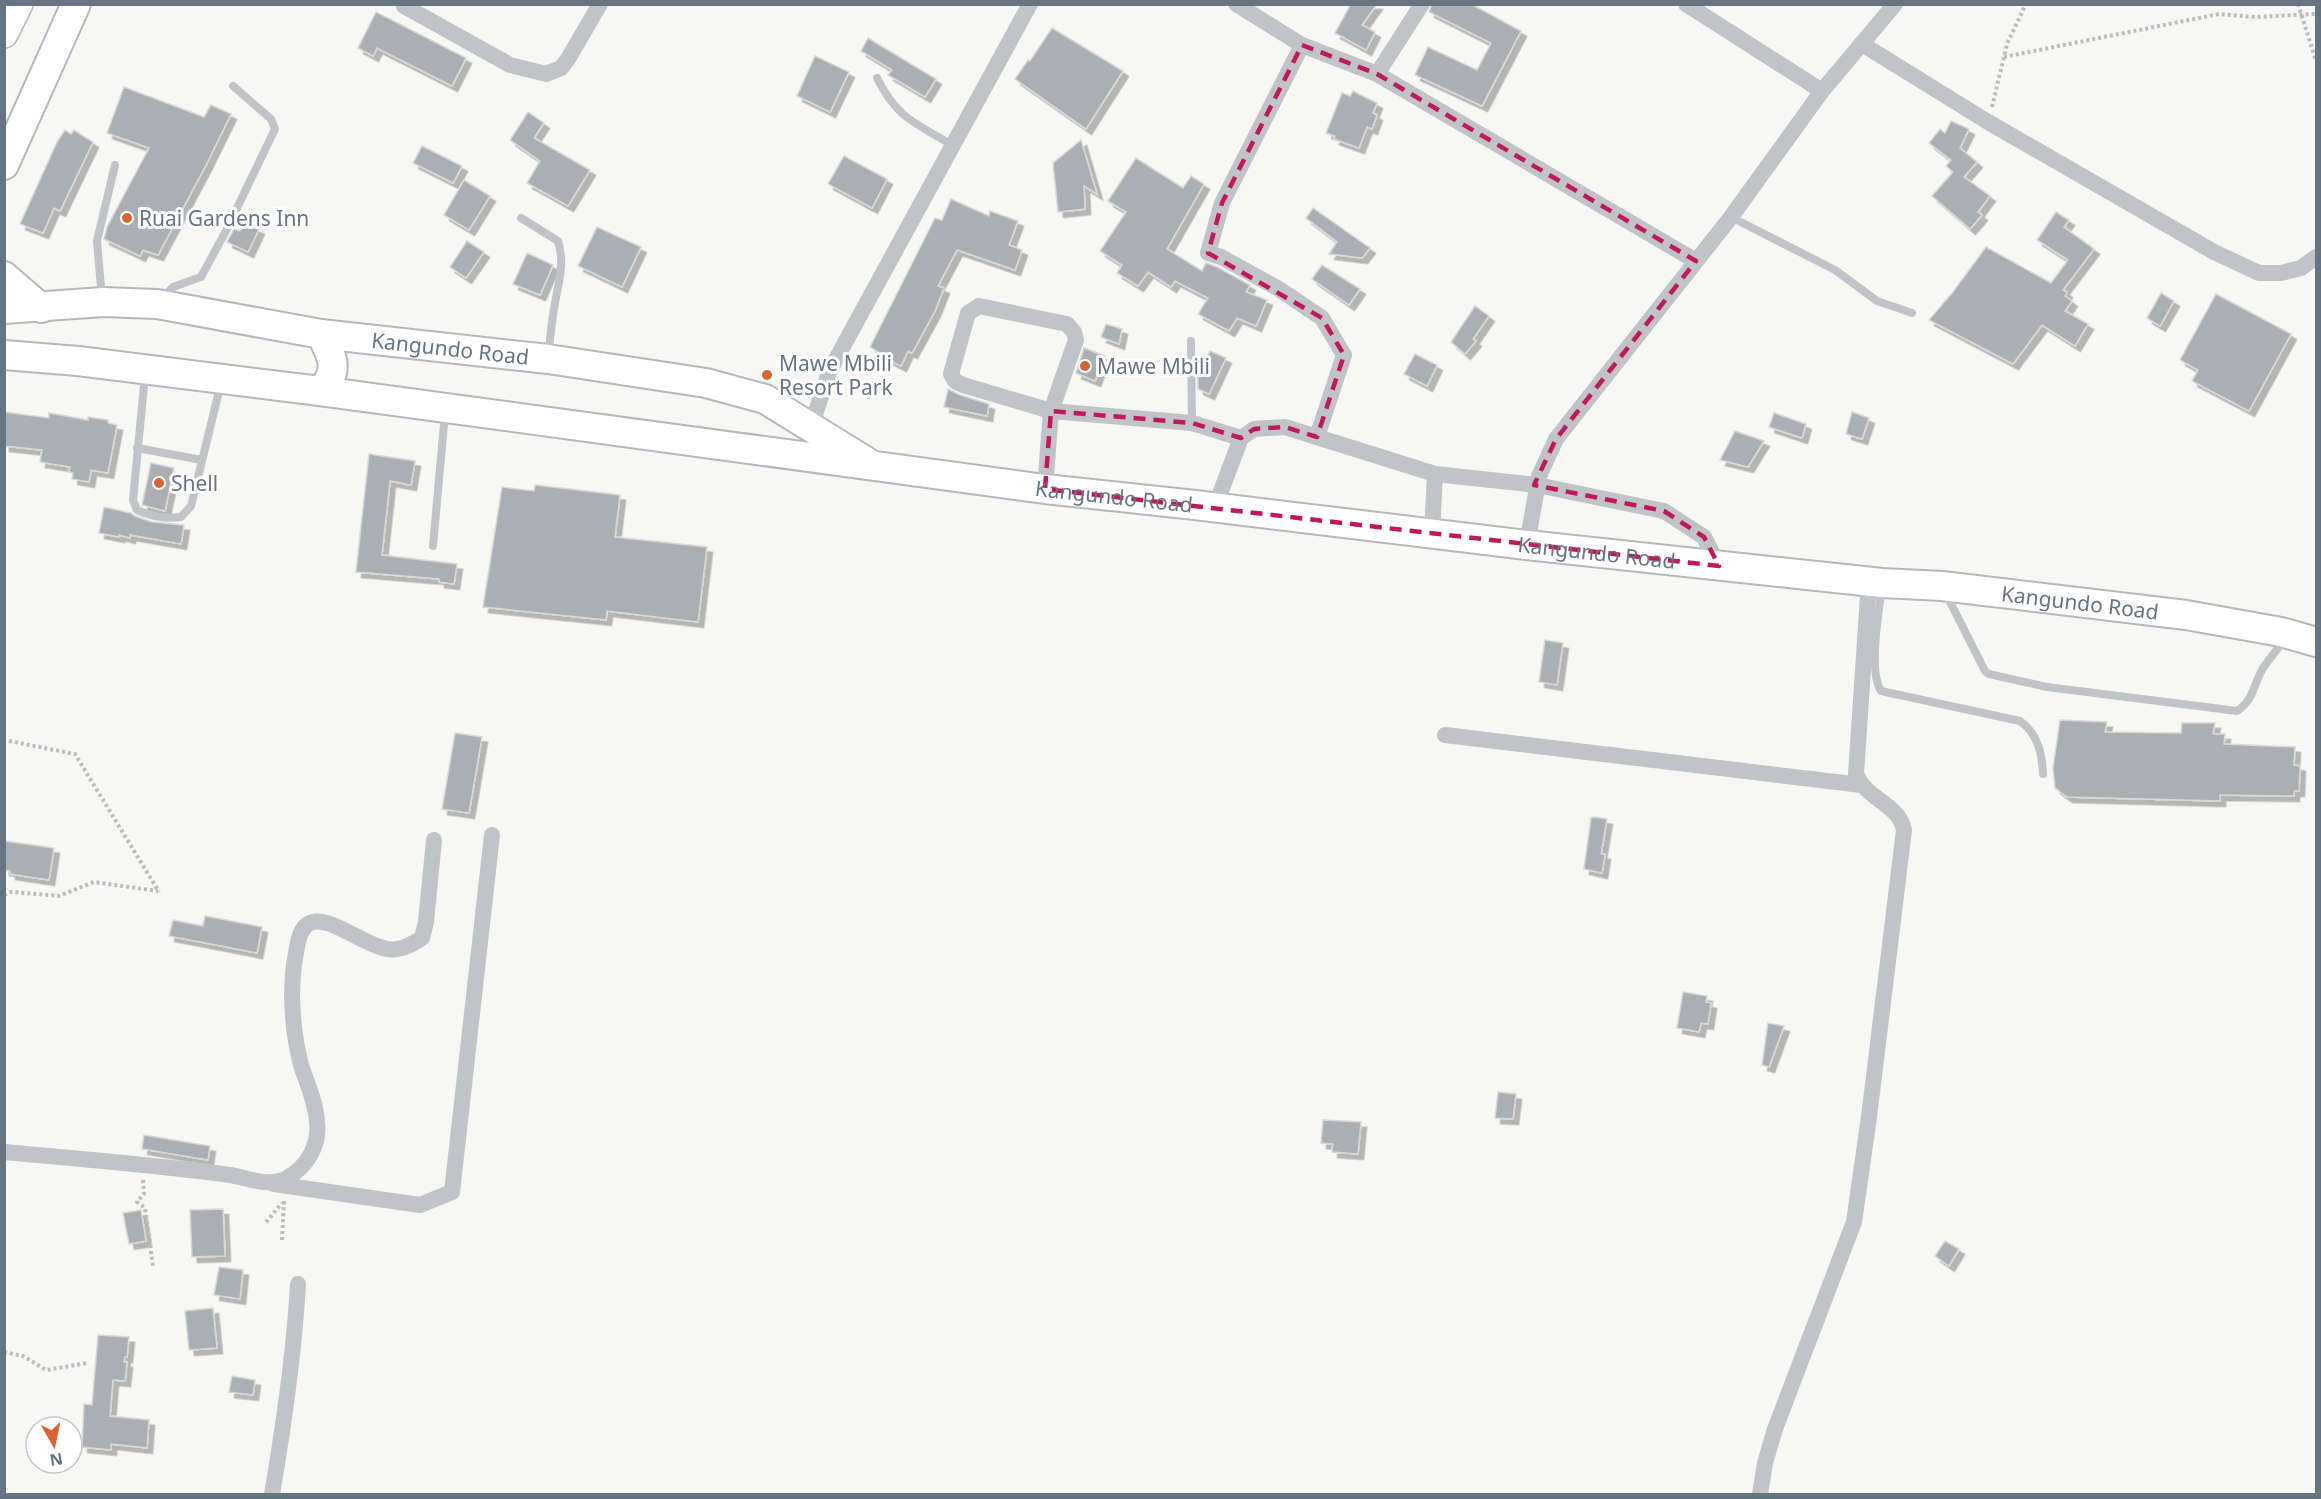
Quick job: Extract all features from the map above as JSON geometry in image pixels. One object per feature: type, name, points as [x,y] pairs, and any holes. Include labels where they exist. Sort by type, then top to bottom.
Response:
[{"type":"highway","points":[[4,165],[76,4]]},
{"type":"highway","points":[[4,276],[41,308]]},
{"type":"highway","name":"Kangundo Road","points":[[4,309],[103,302],[157,304],[321,334],[548,359],[706,382],[765,399],[877,468]]},
{"type":"highway","points":[[320,391],[330,382],[333,372],[332,356],[321,334]]},
{"type":"highway","name":"Kangundo Road","points":[[4,355],[320,391],[1045,489],[1527,545],[1875,582],[1942,586],[2186,615],[2289,634],[2316,642]]},
{"type":"main road","points":[[4,34],[19,4]]},
{"type":"street","points":[[404,6],[510,65],[546,74],[561,68],[568,59],[600,4]]},
{"type":"street","points":[[811,427],[829,372],[1030,4]]},
{"type":"street","points":[[1236,4],[1302,45],[1377,74],[1696,261]]},
{"type":"street","points":[[1377,74],[1422,4]]},
{"type":"street","points":[[1686,4],[1822,91]]},
{"type":"street","points":[[1527,545],[1539,476],[1557,439],[1731,217],[1822,91],[1895,4]]},
{"type":"street","points":[[1862,44],[1988,122],[2214,252],[2259,273],[2281,273],[2301,268],[2316,257]]},
{"type":"street","points":[[1302,45],[1222,203],[1208,253],[1221,257],[1279,289],[1323,318],[1344,355],[1317,438]]},
{"type":"street","points":[[1045,489],[1051,411],[1076,340],[1074,332],[1067,324],[979,306],[968,313],[951,374],[955,381],[1051,411],[1192,423],[1241,438]]},
{"type":"street","points":[[1215,507],[1241,438],[1254,429],[1285,428],[1435,474],[1537,485],[1664,511],[1704,537],[1719,566]]},
{"type":"street","points":[[1432,534],[1435,474]]},
{"type":"street","points":[[1760,1494],[1765,1463],[1775,1429],[1854,1221],[1869,1118],[1904,830],[1897,814],[1875,799],[1861,785],[1856,774],[1875,582]]},
{"type":"street","points":[[1445,735],[1861,785]]},
{"type":"street","points":[[4,1152],[142,1164],[420,1205],[452,1192],[492,835]]},
{"type":"street","points":[[270,1184],[286,1178],[304,1166],[313,1150],[318,1122],[300,1061],[292,999],[295,961],[301,932],[308,924],[318,921],[372,944],[395,950],[409,946],[422,938],[426,922],[434,840]]},
{"type":"street","points":[[272,1494],[286,1411],[298,1284]]},
{"type":"lane","points":[[877,78],[886,96],[901,115],[952,145]]},
{"type":"lane","points":[[157,304],[173,287],[201,277],[275,129],[271,119],[233,86]]},
{"type":"lane","points":[[103,302],[98,274],[97,241],[115,165]]},
{"type":"lane","points":[[1731,217],[1835,270],[1877,301],[1912,313]]},
{"type":"lane","points":[[521,218],[558,241],[562,254],[561,279],[548,359]]},
{"type":"lane","points":[[1191,341],[1192,423]]},
{"type":"lane","points":[[146,370],[133,500],[137,510],[167,518],[182,517],[191,506],[221,380]]},
{"type":"lane","points":[[433,546],[445,409]]},
{"type":"lane","points":[[137,448],[202,460]]},
{"type":"lane","points":[[1875,582],[1875,680],[1881,691],[2020,721],[2027,726],[2039,743],[2043,774]]},
{"type":"lane","points":[[1942,586],[1985,671],[1989,674],[2047,687],[2236,711],[2246,705],[2252,697],[2262,670],[2289,634]]},
{"type":"path","points":[[1988,122],[2007,44],[2026,4]]},
{"type":"path","points":[[2298,4],[2316,61]]},
{"type":"path","points":[[2004,57],[2219,14],[2256,17],[2316,14]]},
{"type":"path","points":[[4,895],[11,892],[59,896],[94,882],[159,892],[75,754],[9,741]]},
{"type":"path","points":[[142,1164],[144,1194],[136,1202],[145,1208],[153,1266]]},
{"type":"path","points":[[266,1222],[284,1200]]},
{"type":"path","points":[[4,1352],[23,1356],[46,1370],[87,1363]]},
{"type":"highlighted area","points":[[1302,45],[1377,74],[1696,261],[1556,439],[1534,485],[1664,511],[1704,537],[1719,566],[1045,489],[1051,411],[1192,423],[1241,438],[1254,429],[1285,427],[1317,437],[1344,355],[1322,318],[1208,253],[1222,203]]},
{"type":"building","points":[[1351,4],[1377,4],[1362,25],[1375,32],[1366,50],[1335,33]]},
{"type":"building","points":[[1432,4],[1471,4],[1521,31],[1482,106],[1415,75],[1428,47],[1477,70],[1491,43],[1429,12]]},
{"type":"building","points":[[376,12],[466,58],[452,86],[377,48],[373,56],[358,48]]},
{"type":"building","points":[[1052,28],[1123,71],[1086,129],[1015,79]]},
{"type":"building","points":[[868,38],[936,79],[925,97],[888,75],[892,70],[861,51]]},
{"type":"building","points":[[815,56],[849,72],[830,112],[797,96]]},
{"type":"building","points":[[124,87],[204,117],[211,105],[231,114],[158,255],[143,250],[140,256],[104,239],[107,227],[149,148],[107,133]]},
{"type":"building","points":[[1353,91],[1377,103],[1373,113],[1377,115],[1372,129],[1367,127],[1359,148],[1334,139],[1335,136],[1326,133],[1342,93],[1350,96]]},
{"type":"building","points":[[528,112],[544,123],[534,138],[590,170],[568,206],[527,183],[540,161],[510,140]]},
{"type":"building","points":[[1951,121],[1969,129],[1960,148],[1977,162],[1964,177],[1990,196],[1978,212],[1982,215],[1970,229],[1932,196],[1953,172],[1946,166],[1951,160],[1929,143],[1940,129],[1945,133]]},
{"type":"building","points":[[65,130],[71,134],[74,130],[93,142],[60,211],[54,208],[43,233],[20,224],[57,142]]},
{"type":"building","points":[[1081,140],[1097,194],[1084,186],[1085,209],[1058,212],[1053,163]]},
{"type":"building","points":[[422,146],[462,166],[453,183],[413,163]]},
{"type":"building","points":[[844,156],[887,179],[872,208],[828,184]]},
{"type":"building","points":[[1136,158],[1183,188],[1191,176],[1204,184],[1167,249],[1202,271],[1206,263],[1250,285],[1246,292],[1267,300],[1256,326],[1237,318],[1229,331],[1198,314],[1208,298],[1175,281],[1171,287],[1148,272],[1138,286],[1117,273],[1122,265],[1100,251],[1126,212],[1108,201]]},
{"type":"building","points":[[464,180],[490,196],[469,230],[444,215]]},
{"type":"building","points":[[951,199],[989,216],[990,211],[1018,221],[1009,245],[1022,250],[1015,270],[957,250],[938,286],[944,288],[935,311],[912,353],[908,351],[901,366],[879,355],[880,353],[870,347],[935,218],[942,220]]},
{"type":"building","points":[[1313,208],[1370,248],[1362,258],[1329,254],[1337,242],[1306,218]]},
{"type":"building","points":[[2056,212],[2069,220],[2064,227],[2094,249],[2063,290],[2067,292],[2065,296],[2072,301],[2065,311],[2088,324],[2075,346],[2042,325],[2013,364],[1929,320],[1986,247],[2051,283],[2068,260],[2037,240]]},
{"type":"building","points":[[243,223],[259,229],[248,252],[227,242],[234,229],[240,231]]},
{"type":"building","points":[[597,227],[641,247],[622,287],[578,266]]},
{"type":"building","points":[[467,241],[484,252],[466,278],[450,267]]},
{"type":"building","points":[[527,253],[553,265],[540,295],[513,284]]},
{"type":"building","points":[[1322,265],[1360,289],[1349,305],[1312,279]]},
{"type":"building","points":[[2161,293],[2174,301],[2160,326],[2147,318]]},
{"type":"building","points":[[2216,294],[2291,334],[2249,411],[2192,381],[2198,370],[2180,360]]},
{"type":"building","points":[[1475,306],[1489,316],[1473,339],[1476,341],[1465,354],[1451,342]]},
{"type":"building","points":[[1106,324],[1122,329],[1119,344],[1101,337]]},
{"type":"building","points":[[1084,348],[1105,356],[1095,381],[1076,373]]},
{"type":"building","points":[[1210,351],[1226,358],[1209,394],[1198,389],[1198,377]]},
{"type":"building","points":[[1415,354],[1437,365],[1427,386],[1404,374]]},
{"type":"building","points":[[948,389],[989,404],[987,416],[944,407]]},
{"type":"building","points":[[4,412],[49,418],[49,413],[88,420],[88,417],[108,420],[108,423],[117,425],[108,473],[91,470],[89,482],[72,479],[73,473],[69,472],[70,467],[40,462],[42,450],[4,446]]},
{"type":"building","points":[[1852,412],[1869,418],[1862,439],[1846,434]]},
{"type":"building","points":[[1774,413],[1806,424],[1802,438],[1769,427]]},
{"type":"building","points":[[1735,431],[1764,441],[1748,467],[1720,460]]},
{"type":"building","points":[[369,454],[415,461],[411,485],[390,481],[382,555],[457,564],[454,584],[439,582],[439,579],[356,572]]},
{"type":"building","points":[[151,463],[174,468],[165,511],[142,505]]},
{"type":"building","points":[[535,485],[620,495],[615,537],[707,547],[698,622],[607,611],[606,620],[483,607],[502,487],[534,491]]},
{"type":"building","points":[[104,507],[131,513],[152,522],[184,525],[181,544],[130,535],[130,538],[99,533]]},
{"type":"building","points":[[1545,640],[1563,643],[1557,685],[1539,682]]},
{"type":"building","points":[[2060,720],[2107,722],[2105,732],[2181,733],[2182,723],[2215,723],[2213,734],[2225,734],[2224,744],[2295,747],[2294,765],[2300,766],[2299,791],[2294,791],[2294,796],[2220,795],[2220,801],[2067,797],[2055,788],[2053,768]]},
{"type":"building","points":[[455,733],[482,737],[469,813],[442,809]]},
{"type":"building","points":[[1591,818],[1607,819],[1601,854],[1605,854],[1602,873],[1584,869]]},
{"type":"building","points":[[4,841],[54,848],[49,880],[10,874],[10,871],[4,870]]},
{"type":"building","points":[[205,916],[262,927],[257,953],[169,936],[173,920],[203,926]]},
{"type":"building","points":[[1683,992],[1707,996],[1706,1002],[1711,1003],[1708,1024],[1701,1023],[1699,1032],[1677,1028]]},
{"type":"building","points":[[1768,1023],[1784,1026],[1769,1067],[1762,1065]]},
{"type":"building","points":[[1498,1092],[1516,1094],[1513,1119],[1495,1118]]},
{"type":"building","points":[[1323,1120],[1361,1122],[1358,1154],[1332,1152],[1333,1144],[1321,1143]]},
{"type":"building","points":[[144,1135],[210,1146],[208,1160],[142,1149]]},
{"type":"building","points":[[223,1209],[225,1256],[192,1257],[190,1210]]},
{"type":"building","points":[[141,1210],[146,1241],[129,1244],[123,1213]]},
{"type":"building","points":[[1945,1241],[1959,1249],[1949,1266],[1935,1256]]},
{"type":"building","points":[[219,1267],[243,1270],[240,1299],[214,1295]]},
{"type":"building","points":[[213,1308],[217,1348],[189,1350],[185,1311]]},
{"type":"building","points":[[98,1335],[129,1337],[127,1357],[124,1362],[127,1362],[125,1381],[113,1380],[110,1416],[149,1420],[147,1448],[111,1444],[111,1450],[84,1447],[84,1404],[92,1405]]},
{"type":"building","points":[[232,1376],[255,1380],[253,1395],[229,1392]]},
{"type":"place","name":"Ruai Gardens Inn","points":[[127,218]]},
{"type":"place","name":"Mawe Mbili","points":[[1085,366]]},
{"type":"place","name":"Mawe Mbili Resort Park","points":[[767,375]]},
{"type":"place","name":"Shell","points":[[159,483]]}]
